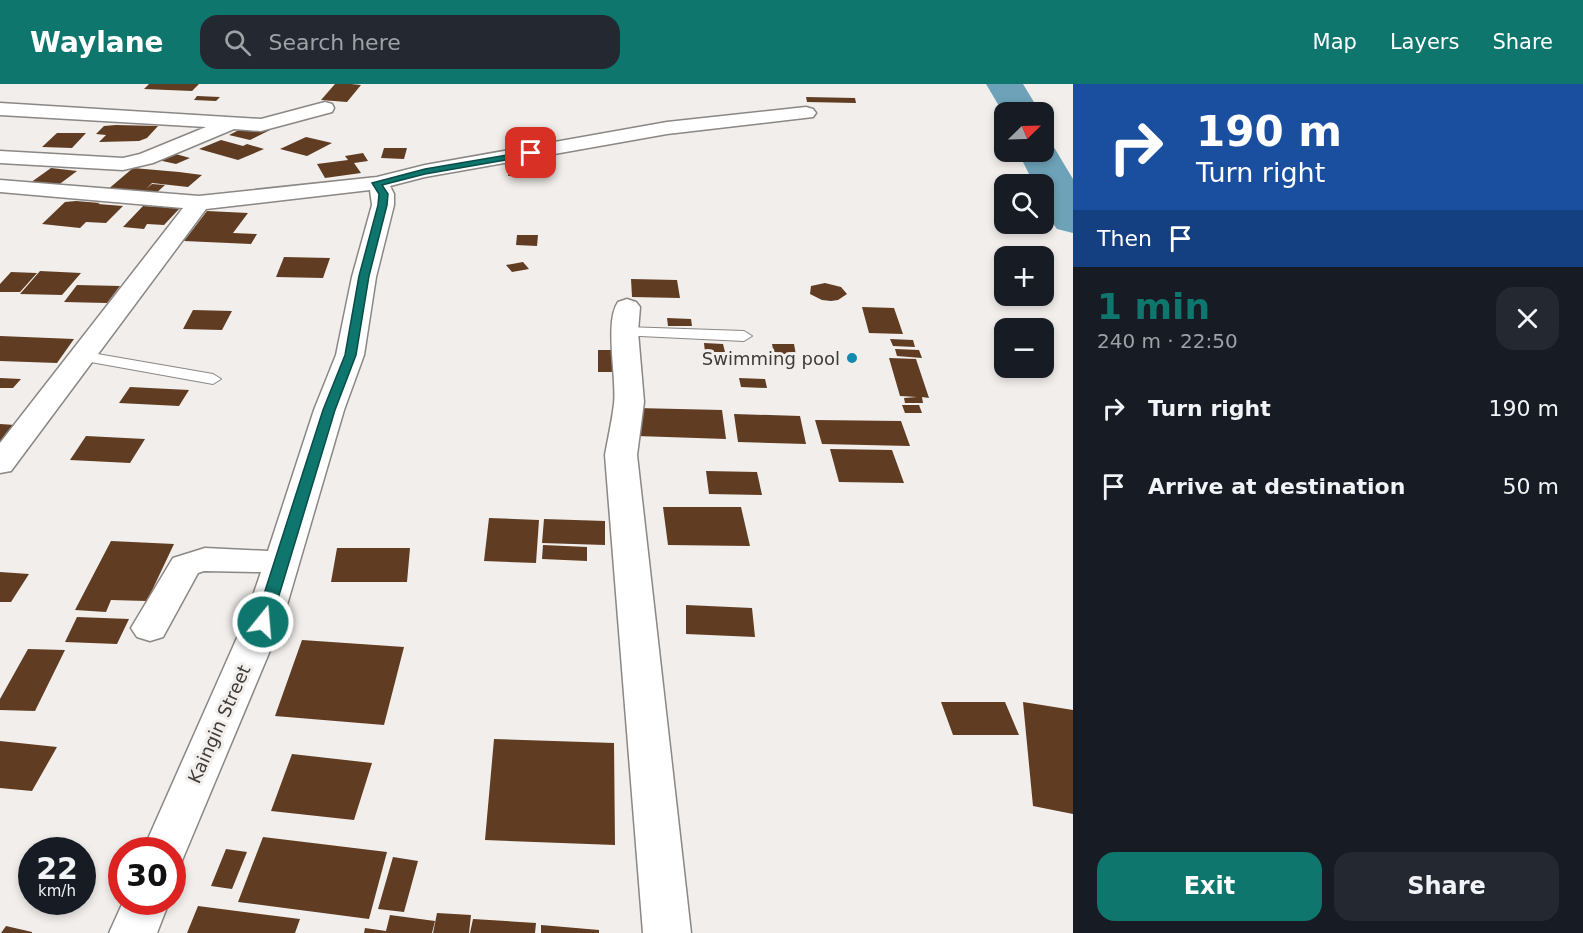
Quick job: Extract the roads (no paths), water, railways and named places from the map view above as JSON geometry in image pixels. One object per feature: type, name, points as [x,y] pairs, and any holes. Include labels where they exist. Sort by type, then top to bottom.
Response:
[{"type":"street","points":[[0,109],[268,124],[325,108]]},
{"type":"street","points":[[0,186],[199,203],[377,183],[425,171],[667,128],[806,113]]},
{"type":"street","points":[[0,157],[123,164],[146,159],[232,123]]},
{"type":"street","name":"Kaingin Street","points":[[171,837],[263,622],[329,410],[350,355],[364,276],[383,205],[383,194],[377,183]]},
{"type":"street","points":[[0,464],[80,356],[199,203]]},
{"type":"street","points":[[626,320],[629,402],[621,456],[667,933]]},
{"type":"street","points":[[150,628],[185,566],[192,561],[201,559],[281,563]]},
{"type":"street","points":[[134,933],[141,915]]},
{"type":"lane","points":[[626,320],[744,336]]},
{"type":"lane","points":[[80,356],[213,379]]},
{"type":"waterway","points":[[1004,84],[1016,102]]},
{"type":"waterway","points":[[1043,162],[1073,220]]},
{"type":"place","name":"Swimming pool","points":[[852,358]]}]
